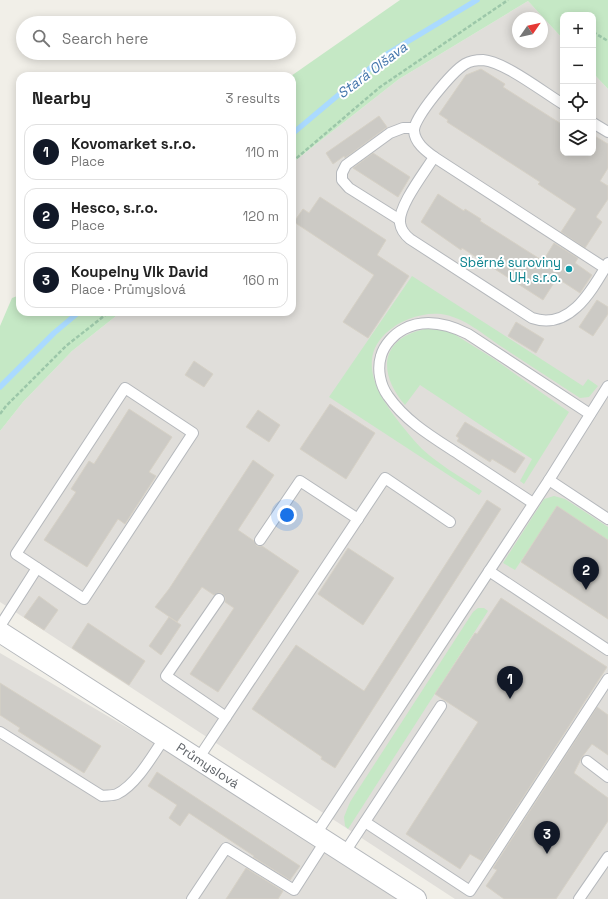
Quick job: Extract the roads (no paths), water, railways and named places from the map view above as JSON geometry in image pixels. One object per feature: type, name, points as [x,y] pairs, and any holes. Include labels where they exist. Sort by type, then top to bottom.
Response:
[{"type":"street","name":"Průmyslová","points":[[0,632],[345,852],[416,899]]},
{"type":"lane","points":[[434,157],[404,207],[400,220],[402,230],[410,239],[532,318],[539,320],[559,319],[570,314],[584,300],[607,265],[434,157],[421,146],[415,136],[414,128],[415,123],[448,80],[462,65],[471,61],[487,61],[502,66],[560,102]]},
{"type":"lane","points":[[596,125],[608,132]]},
{"type":"lane","points":[[400,220],[349,188],[342,180],[342,173],[346,165],[390,133],[402,128],[414,128]]},
{"type":"lane","points":[[534,503],[433,438],[402,414],[387,396],[380,378],[380,360],[385,347],[398,332],[409,326],[430,323],[450,326],[473,338],[590,414]]},
{"type":"lane","points":[[192,899],[226,848],[294,890],[321,837],[608,386]]},
{"type":"lane","points":[[125,388],[193,433],[84,599],[37,568],[16,554],[125,388]]},
{"type":"lane","points":[[198,759],[385,478],[450,522]]},
{"type":"lane","points":[[549,480],[608,519]]},
{"type":"lane","points":[[260,540],[300,481],[358,519]]},
{"type":"lane","points":[[0,626],[37,568]]},
{"type":"lane","points":[[489,571],[608,650]]},
{"type":"lane","points":[[219,599],[166,676],[226,716]]},
{"type":"lane","points":[[365,822],[470,891],[608,679]]},
{"type":"lane","points":[[345,852],[441,706]]},
{"type":"lane","points":[[0,732],[102,796],[116,795],[125,788],[146,766],[165,737]]},
{"type":"lane","points":[[587,761],[608,777]]},
{"type":"lane","points":[[579,899],[608,857]]},
{"type":"waterway","name":"Stará Olšava","points":[[296,131],[387,54],[477,0]]},
{"type":"waterway","name":"Stará Olšava","points":[[0,387],[54,333],[74,316]]},
{"type":"place","name":"Sběrné suroviny UH, s.r.o.","points":[[569,269]]},
{"type":"place","name":"Hesco, s.r.o.","points":[[586,590]]},
{"type":"place","name":"Kovomarket s.r.o.","points":[[510,699]]},
{"type":"place","name":"Koupelny Vlk David","points":[[547,854]]}]
